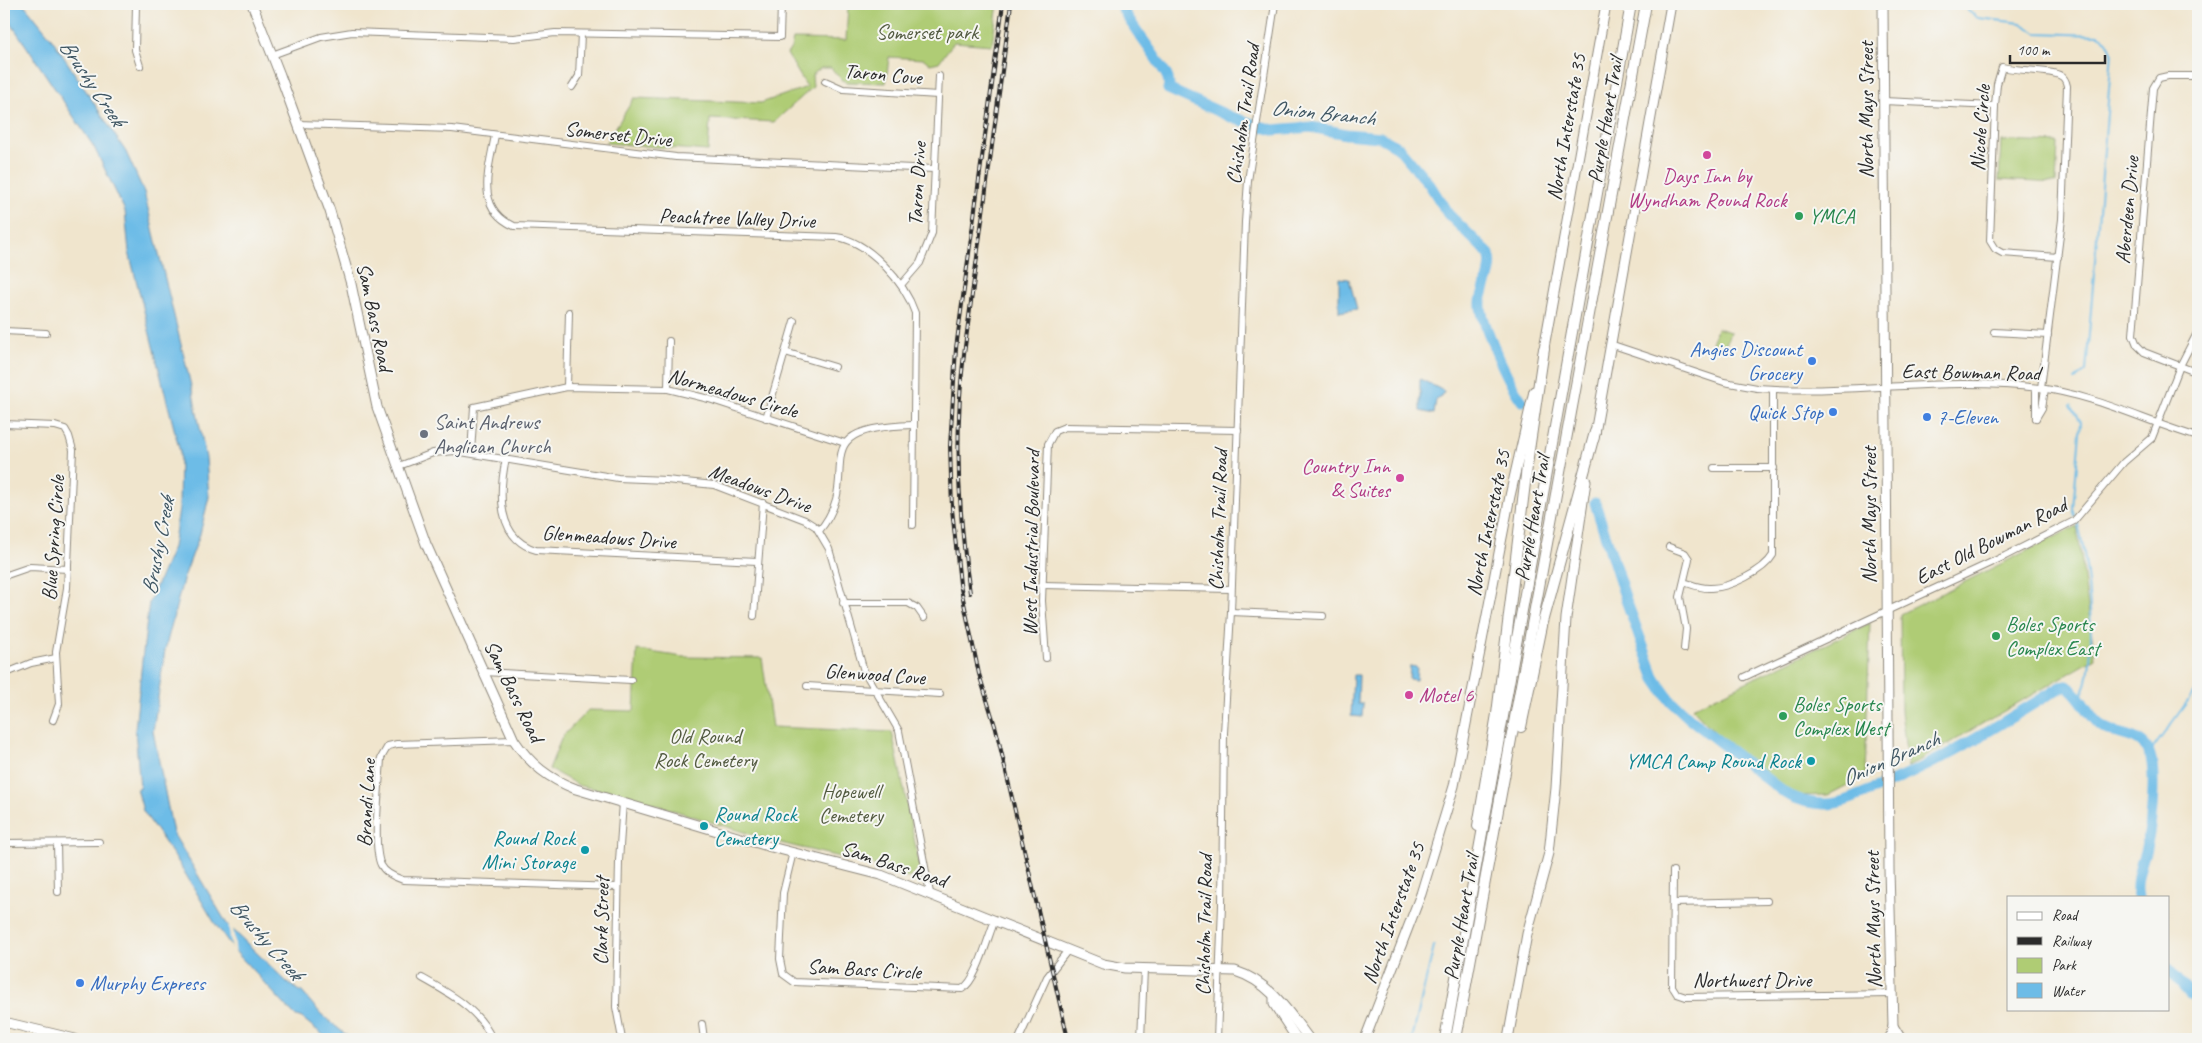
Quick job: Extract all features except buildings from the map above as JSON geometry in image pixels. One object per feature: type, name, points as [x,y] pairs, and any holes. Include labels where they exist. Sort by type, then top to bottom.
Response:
[{"type":"highway","name":"Purple Heart Trail","points":[[1445,1039],[1631,4]]},
{"type":"highway","name":"Purple Heart Trail","points":[[1456,1039],[1491,860],[1646,4]]},
{"type":"highway","points":[[1468,913],[1480,809],[1497,714],[1529,450],[1544,350]]},
{"type":"highway","points":[[1491,860],[1513,772],[1539,636],[1596,432]]},
{"type":"main road","name":"Sam Bass Road","points":[[252,4],[298,124],[341,247],[373,392],[433,563],[514,740],[532,763],[553,778],[576,789],[793,852],[870,871],[930,893],[1103,964],[1144,969],[1235,971],[1252,976],[1282,1002],[1309,1039]]},
{"type":"main road","name":"North Interstate 35","points":[[1365,1039],[1421,894],[1454,786],[1510,496],[1544,350],[1606,4]]},
{"type":"main road","points":[[1508,1039],[1527,934],[1549,853],[1556,788],[1566,618],[1580,513],[1671,4]]},
{"type":"main road","name":"North Mays Street","points":[[1883,4],[1888,801],[1893,1026],[1890,1039]]},
{"type":"main road","name":"Sam Bass Road","points":[[1274,996],[1274,1004],[1297,1039]]},
{"type":"main road","points":[[4,1022],[75,1039]]},
{"type":"main road","name":"North Mays Street","points":[[1893,1026],[1901,1039]]},
{"type":"street","points":[[136,4],[135,50],[140,66]]},
{"type":"street","points":[[272,55],[321,37],[352,32],[514,38],[554,33],[780,38],[781,4]]},
{"type":"street","name":"Chisholm Trail Road","points":[[1217,1039],[1223,751],[1231,612],[1248,181],[1275,4]]},
{"type":"street","points":[[572,87],[579,76],[581,34]]},
{"type":"street","name":"Nicole Circle","points":[[2041,388],[2058,257],[2067,82],[2057,74],[2014,71],[2002,67],[1997,84],[1995,106],[1990,236],[1992,245],[2002,252],[2058,257]]},
{"type":"street","name":"Taron Drive","points":[[901,285],[920,263],[930,244],[939,76]]},
{"type":"street","name":"Aberdeen Drive","points":[[2180,366],[2144,352],[2137,345],[2133,334],[2153,88],[2159,78],[2168,76],[2198,76]]},
{"type":"street","name":"Taron Cove","points":[[825,81],[843,89],[938,95]]},
{"type":"street","points":[[1883,101],[1995,106]]},
{"type":"street","name":"Somerset Drive","points":[[298,124],[452,130],[643,155],[934,169]]},
{"type":"street","name":"Peachtree Valley Drive","points":[[495,135],[487,190],[488,200],[496,215],[514,226],[846,239],[867,250],[901,285],[911,301],[916,321],[913,525]]},
{"type":"street","points":[[566,387],[568,312]]},
{"type":"street","points":[[766,418],[794,321]]},
{"type":"street","points":[[4,331],[46,333]]},
{"type":"street","name":"East Old Bowman Road","points":[[1744,677],[2005,556],[2074,521],[2124,462],[2148,443],[2158,423],[2180,366],[2198,331]]},
{"type":"street","points":[[1994,332],[2048,335]]},
{"type":"street","points":[[668,389],[669,341]]},
{"type":"street","name":"East Bowman Road","points":[[1610,344],[1724,382],[1773,390],[1997,385],[2041,388],[2094,399],[2198,437]]},
{"type":"street","points":[[785,352],[835,367]]},
{"type":"street","points":[[2180,366],[2198,373]]},
{"type":"street","name":"Normeadows Circle","points":[[471,452],[474,407],[566,387],[668,389],[845,443]]},
{"type":"street","points":[[1684,582],[1705,588],[1718,588],[1761,570],[1770,561],[1774,548],[1773,390]]},
{"type":"street","name":"Blue Spring Circle","points":[[4,424],[54,426],[65,429],[69,436],[74,461],[68,569],[64,611],[56,658],[59,704],[52,720]]},
{"type":"street","points":[[819,530],[831,516],[838,498],[840,454],[845,443],[852,436],[870,429],[913,425]]},
{"type":"street","name":"West Industrial Boulevard","points":[[1046,658],[1042,620],[1042,585],[1048,444],[1055,431],[1065,427],[1238,430]]},
{"type":"street","name":"Meadows Drive","points":[[400,466],[433,453],[455,450],[618,478],[704,483],[724,488],[805,520],[819,530],[829,549],[860,662],[873,690],[894,721],[904,748],[930,893]]},
{"type":"street","name":"Glenmeadows Drive","points":[[506,458],[501,483],[501,500],[509,528],[525,546],[536,550],[757,562]]},
{"type":"street","points":[[1714,468],[1774,468]]},
{"type":"street","points":[[754,616],[763,503]]},
{"type":"street","points":[[1669,547],[1687,556],[1689,563],[1680,603],[1686,629],[1684,649]]},
{"type":"street","points":[[4,576],[30,567],[68,569]]},
{"type":"street","points":[[1042,585],[1232,588]]},
{"type":"street","points":[[843,602],[908,603],[917,608],[924,618]]},
{"type":"street","points":[[1231,612],[1322,616]]},
{"type":"street","points":[[4,674],[35,662],[56,658]]},
{"type":"street","points":[[484,672],[631,680]]},
{"type":"street","name":"Glenwood Cove","points":[[807,686],[940,694]]},
{"type":"street","name":"Brandi Lane","points":[[514,740],[397,744],[385,750],[381,758],[378,846],[382,867],[390,874],[403,880],[618,888]]},
{"type":"street","name":"Clark Street","points":[[622,1039],[616,1006],[618,888],[623,802]]},
{"type":"street","points":[[4,843],[99,842]]},
{"type":"street","points":[[57,843],[58,892]]},
{"type":"street","name":"Sam Bass Circle","points":[[793,852],[783,893],[780,960],[783,974],[790,980],[962,989],[974,977],[995,920]]},
{"type":"street","name":"Northwest Drive","points":[[1673,871],[1672,986],[1681,996],[1892,994]]},
{"type":"street","points":[[1673,903],[1767,901]]},
{"type":"street","points":[[1019,1039],[1047,976],[1068,950]]},
{"type":"street","points":[[1141,1039],[1144,969]]},
{"type":"street","points":[[422,978],[476,1014],[485,1024],[492,1039]]},
{"type":"street","points":[[702,1024],[704,1039]]},
{"type":"green space","name":"Somerset park","points":[[877,4],[998,4],[992,45],[954,42],[939,62],[930,64],[924,59],[889,57],[886,83],[846,82],[831,68],[821,68],[812,75],[813,87],[774,122],[710,119],[708,151],[606,143],[634,98],[761,103],[807,87],[787,54],[793,39],[846,40],[848,6],[876,7]]},
{"type":"green space","points":[[2001,141],[2058,143],[2056,183],[1999,180]]},
{"type":"green space","points":[[1717,328],[1730,332],[1725,348],[1712,343]]},
{"type":"green space","name":"Boles Sports Complex East","points":[[2077,526],[2095,658],[1908,767],[1901,711],[1900,614]]},
{"type":"green space","name":"Boles Sports Complex West","points":[[1870,623],[1865,776],[1828,795],[1794,796],[1769,781],[1726,744],[1692,708]]},
{"type":"green space","name":"Old Round Rock Cemetery","points":[[637,650],[683,657],[762,658],[772,727],[892,732],[920,867],[909,878],[878,866],[776,842],[618,793],[580,786],[549,769],[562,737],[588,710],[634,711]]},
{"type":"water","points":[[4,4],[24,4],[52,39],[126,152],[144,192],[194,398],[206,458],[209,497],[200,534],[183,580],[165,650],[153,731],[173,833],[227,924],[289,984],[302,992],[321,1014],[351,1039],[328,1039],[302,1018],[294,1015],[234,950],[214,922],[179,863],[143,811],[137,788],[140,788],[135,730],[142,661],[149,603],[173,547],[179,509],[180,452],[129,252],[125,211],[94,147],[4,13]]},
{"type":"water","points":[[1339,278],[1349,279],[1357,309],[1339,312]]},
{"type":"water","points":[[1420,379],[1444,391],[1442,397],[1436,400],[1434,414],[1420,411]]},
{"type":"water","points":[[1410,666],[1417,667],[1416,680],[1409,679]]},
{"type":"water","points":[[1353,675],[1359,675],[1358,704],[1363,704],[1362,717],[1351,716]]},
{"type":"pier","points":[[228,922],[233,926],[236,956],[232,951]]},
{"type":"waterway","name":"Onion Branch","points":[[1120,4],[1166,74],[1169,81],[1168,89],[1231,117],[1273,130],[1311,127],[1346,134],[1380,137],[1398,147],[1430,185],[1448,214],[1489,254],[1491,266],[1482,296],[1482,311],[1496,352],[1522,401]]},
{"type":"waterway","points":[[1966,4],[1968,11],[1978,18],[2021,23],[2037,33],[2099,35],[2104,38],[2112,52],[2086,371],[2075,380]]},
{"type":"waterway","points":[[2071,405],[2081,422],[2073,508],[2075,516]]},
{"type":"waterway","name":"Onion Branch","points":[[1595,503],[1626,600],[1655,679],[1669,699],[1689,718],[1786,794],[1796,799],[1826,804],[1845,801],[1899,779],[1947,755],[2061,687],[2067,686],[2076,694],[2099,724],[2110,731],[2129,736],[2141,742],[2150,755],[2153,781],[2152,812],[2148,839],[2138,878],[2138,896]]},
{"type":"waterway","points":[[2077,521],[2087,578],[2091,623],[2090,664],[2080,699]]},
{"type":"waterway","points":[[2149,754],[2198,687]]},
{"type":"waterway","points":[[1412,1039],[1434,946]]},
{"type":"waterway","name":"Onion Branch","points":[[2170,971],[2190,994],[2198,1000]]},
{"type":"railway","points":[[1003,4],[956,348],[950,446],[952,509],[960,584],[979,674],[996,729],[1068,1039]]},
{"type":"railway","points":[[970,593],[960,503],[958,444],[961,384],[1011,4]]},
{"type":"place","name":"Days Inn by Wyndham Round Rock","points":[[1707,155]]},
{"type":"place","name":"YMCA","points":[[1799,216]]},
{"type":"place","name":"Angies Discount Grocery","points":[[1812,361]]},
{"type":"place","name":"Quick Stop","points":[[1833,412]]},
{"type":"place","name":"7-Eleven","points":[[1927,417]]},
{"type":"place","name":"Saint Andrews Anglican Church","points":[[424,434]]},
{"type":"place","name":"Country Inn & Suites","points":[[1400,478]]},
{"type":"place","name":"Boles Sports Complex East","points":[[1996,636]]},
{"type":"place","name":"Motel 6","points":[[1409,695]]},
{"type":"place","name":"Boles Sports Complex West","points":[[1783,716]]},
{"type":"place","name":"YMCA Camp Round Rock","points":[[1811,761]]},
{"type":"place","name":"Round Rock Cemetery","points":[[704,826]]},
{"type":"place","name":"Round Rock Mini Storage","points":[[585,850]]},
{"type":"place","name":"Murphy Express","points":[[80,983]]},
{"type":"water label","name":"Brushy Creek","points":[[93,82]]},
{"type":"water label","name":"Brushy Creek","points":[[157,546]]},
{"type":"water label","name":"Brushy Creek","points":[[267,939]]},
{"type":"park label","name":"Hopewell Cemetery","points":[[851,803]]}]
